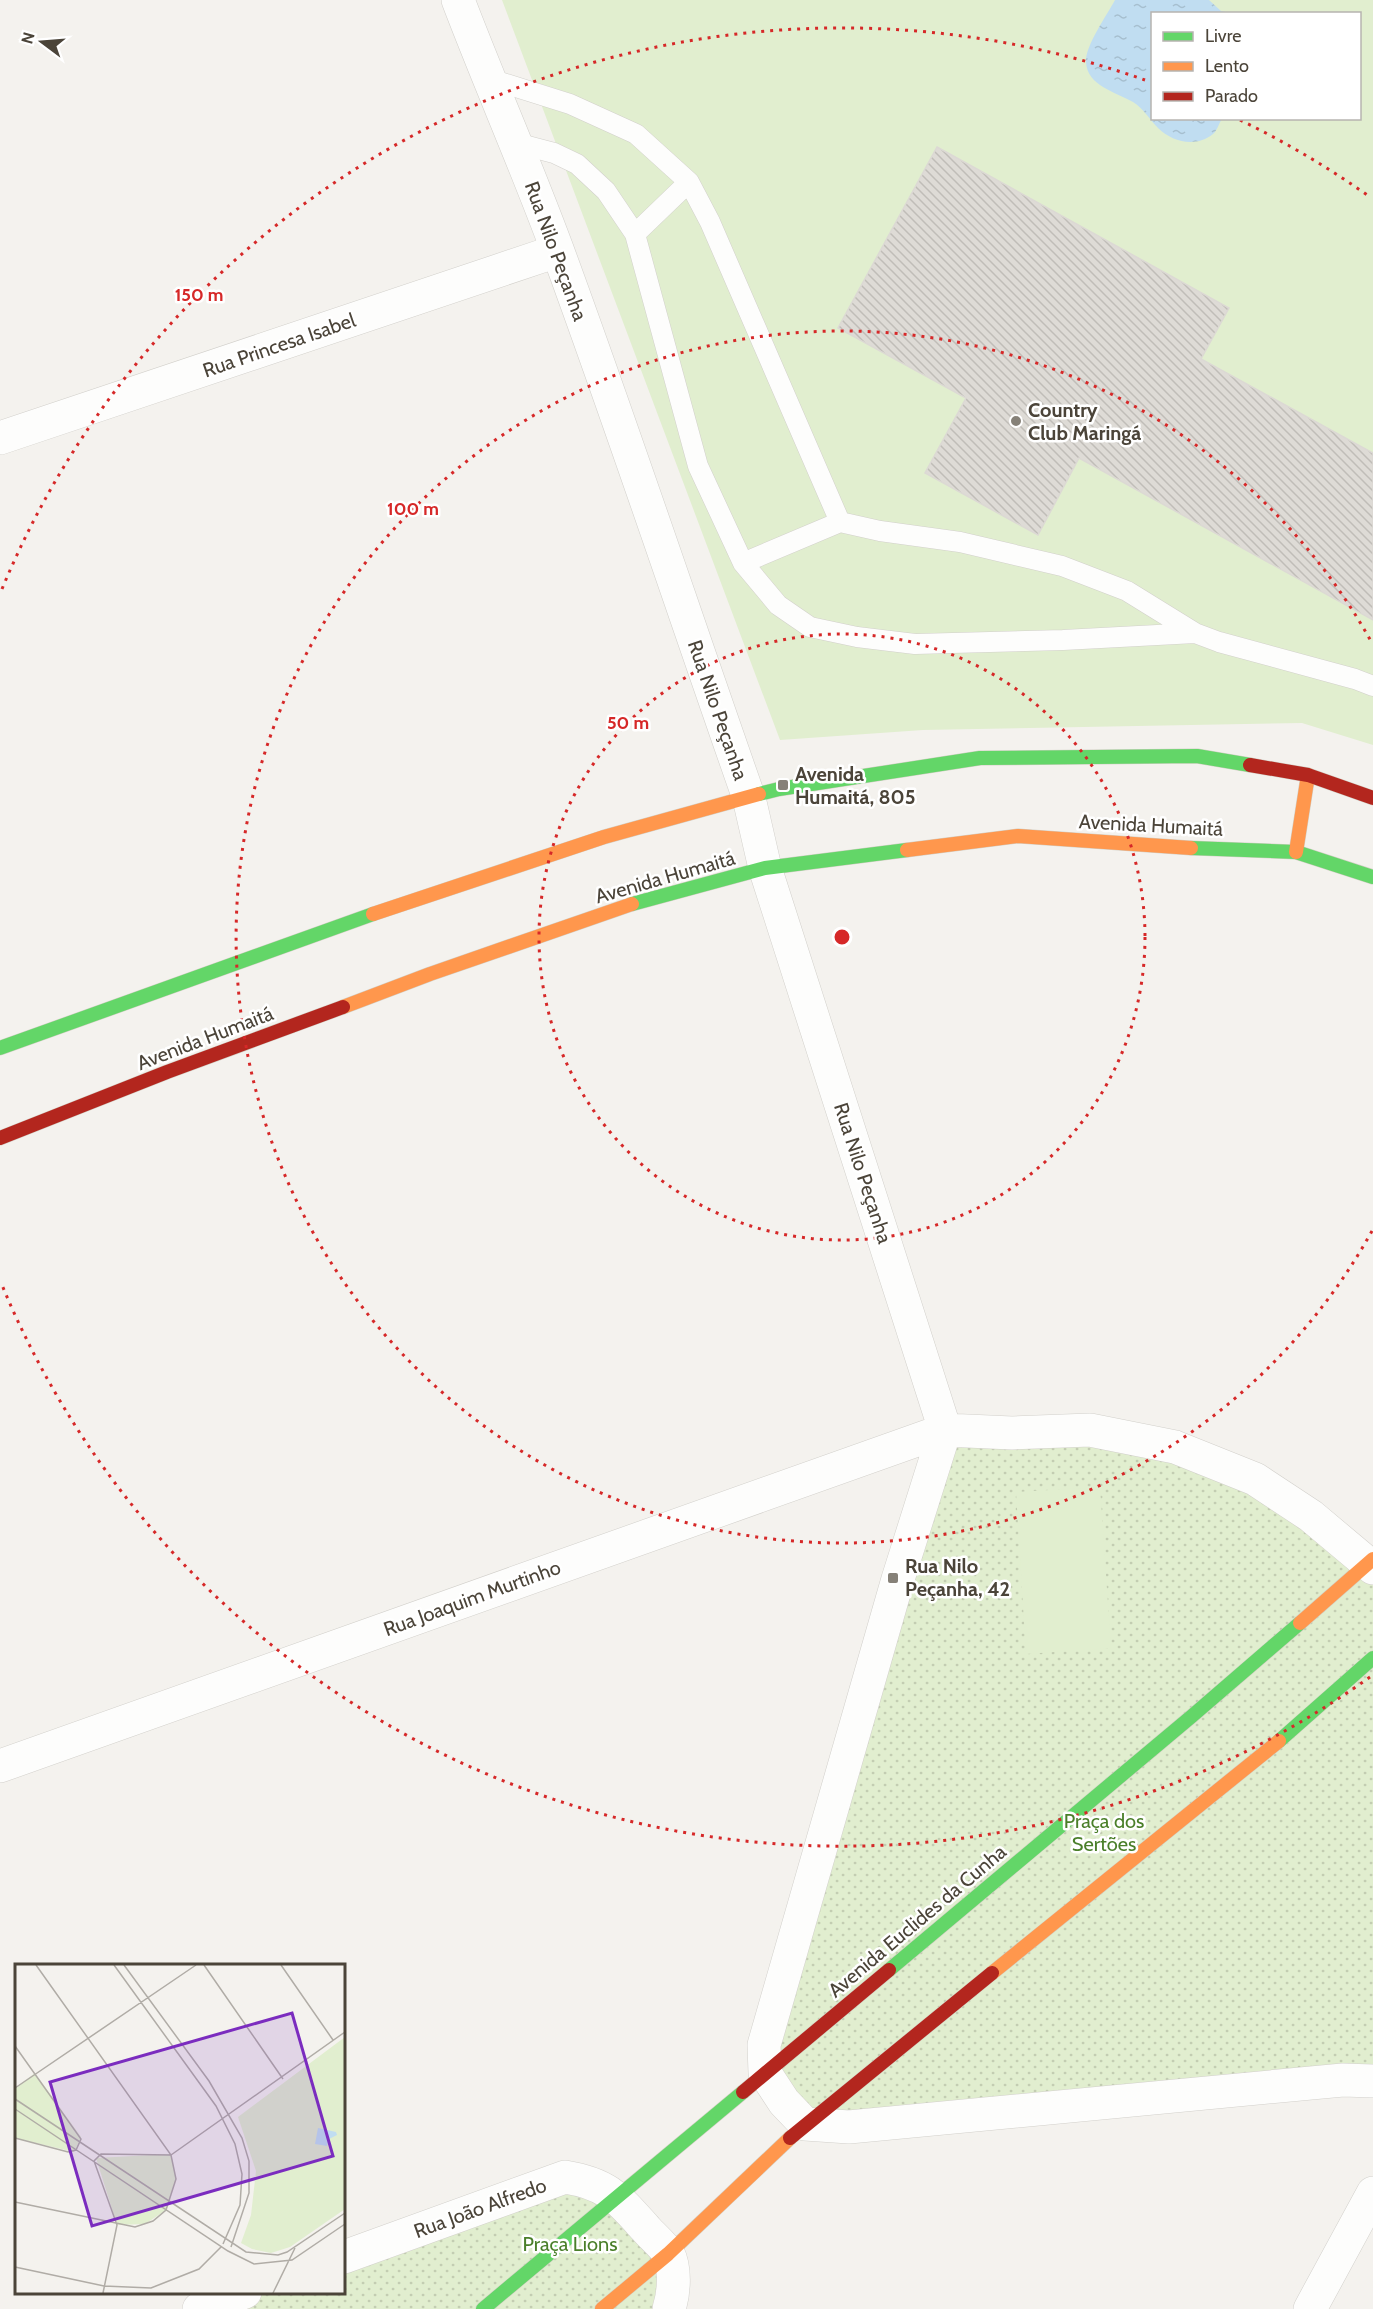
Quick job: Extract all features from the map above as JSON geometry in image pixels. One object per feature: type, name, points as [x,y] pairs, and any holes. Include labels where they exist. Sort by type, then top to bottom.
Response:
[{"type":"main road","points":[[0,1048],[388,908],[604,837],[779,789],[980,758],[1197,756],[1308,775],[1373,798]]},
{"type":"main road","points":[[1296,852],[1308,775]]},
{"type":"main road","name":"Avenida Humaitá","points":[[0,1138],[178,1068],[430,974],[630,905],[765,868],[1018,836],[1152,846],[1296,852],[1373,877]]},
{"type":"main road","name":"Avenida Euclides da Cunha","points":[[483,2309],[1371,1564]]},
{"type":"main road","points":[[602,2309],[668,2254],[804,2124],[1257,1760],[1373,1658]]},
{"type":"street","name":"Rua Nilo Peçanha","points":[[458,0],[557,251],[749,798],[765,868],[945,1430]]},
{"type":"street","name":"Rua Princesa Isabel","points":[[0,438],[557,251]]},
{"type":"street","points":[[1371,1564],[1311,1516],[1255,1479],[1174,1447],[1090,1430],[1012,1433],[945,1430],[898,1579],[764,2045],[765,2073],[784,2102],[804,2124],[849,2127],[1343,2080],[1373,2080]]},
{"type":"street","name":"Rua Joaquim Murtinho","points":[[0,1766],[945,1430]]},
{"type":"street","name":"Rua João Alfredo","points":[[345,2257],[565,2177],[583,2180],[604,2188],[616,2196]]},
{"type":"street","points":[[1310,2309],[1373,2193]]},
{"type":"street","points":[[616,2196],[668,2254],[673,2276],[669,2309]]},
{"type":"street","points":[[199,2309],[240,2294]]},
{"type":"lane","points":[[487,78],[570,104],[636,134],[689,182],[714,232],[840,522]]},
{"type":"lane","points":[[516,143],[554,153],[577,164],[606,191],[634,234],[699,466],[743,563],[778,605],[810,627],[857,637],[915,644],[1063,640],[1195,633]]},
{"type":"lane","points":[[634,234],[689,182]]},
{"type":"lane","points":[[743,563],[840,522],[879,531],[960,542],[1062,566],[1127,591],[1195,633],[1373,686]]},
{"type":"green space","name":"Country Club Maringá","points":[[502,0],[1373,0],[1373,745],[1302,723],[923,730],[780,740]]},
{"type":"green space","name":"Praça dos Sertões","points":[[943,1424],[1175,1447],[1373,1568],[1373,2081],[805,2124],[765,2073]]},
{"type":"green space","points":[[1100,1487],[1111,1648],[1026,1654],[1016,1492]]},
{"type":"green space","name":"Praça Lions","points":[[565,2177],[668,2254],[669,2309],[199,2309],[242,2294],[345,2294],[345,2257]]},
{"type":"water","points":[[1115,0],[1209,0],[1221,11],[1226,12],[1151,12],[1151,120],[1222,120],[1216,131],[1199,141],[1177,140],[1158,128],[1137,105],[1097,83],[1091,77],[1086,62],[1089,48]]},
{"type":"building","points":[[937,147],[1229,308],[1201,359],[1373,453],[1373,620],[1079,458],[1038,535],[925,473],[966,398],[838,328]]},
{"type":"traffic: fast","points":[[759,794],[980,758],[1197,756],[1250,765]]},
{"type":"traffic: fast","points":[[1191,848],[1296,852],[1373,877]]},
{"type":"traffic: fast","points":[[632,904],[765,868],[907,850]]},
{"type":"traffic: fast","points":[[0,1048],[373,914]]},
{"type":"traffic: fast","points":[[889,1970],[1300,1623]]},
{"type":"traffic: fast","points":[[1279,1741],[1373,1658]]},
{"type":"traffic: fast","points":[[483,2309],[743,2092]]},
{"type":"traffic: slow","points":[[1296,852],[1308,775]]},
{"type":"traffic: slow","points":[[373,914],[604,837],[759,794]]},
{"type":"traffic: slow","points":[[907,850],[1018,836],[1191,848]]},
{"type":"traffic: slow","points":[[343,1007],[430,974],[632,904]]},
{"type":"traffic: slow","points":[[1300,1623],[1373,1559]]},
{"type":"traffic: slow","points":[[992,1973],[1279,1741]]},
{"type":"traffic: slow","points":[[602,2309],[668,2254],[790,2138]]},
{"type":"traffic: jam","points":[[1250,765],[1308,775],[1373,798]]},
{"type":"traffic: jam","points":[[0,1138],[167,1072],[343,1007]]},
{"type":"traffic: jam","points":[[743,2092],[889,1970]]},
{"type":"traffic: jam","points":[[790,2138],[992,1973]]},
{"type":"place","name":"Country Club Maringá","points":[[1016,421]]},
{"type":"place","name":"Avenida Humaitá, 805","points":[[783,785]]},
{"type":"place","name":"Rua Nilo Peçanha, 42","points":[[893,1578]]}]
